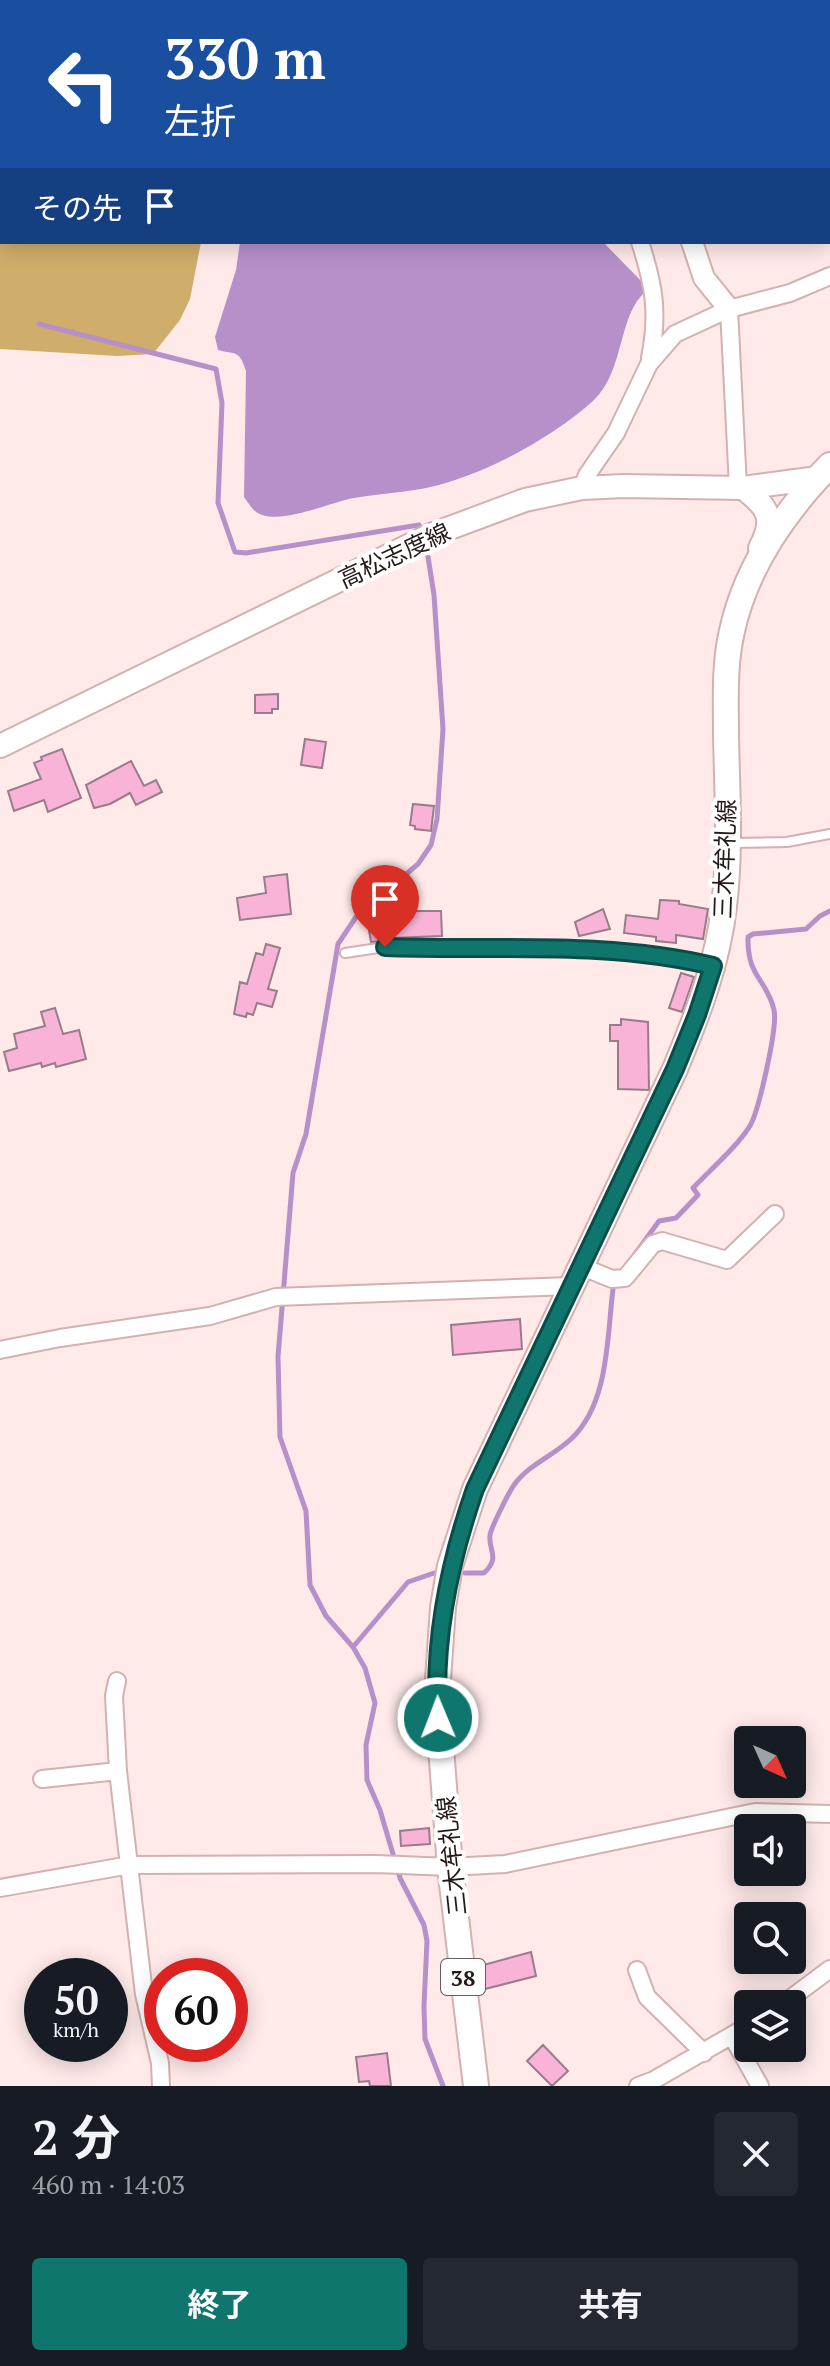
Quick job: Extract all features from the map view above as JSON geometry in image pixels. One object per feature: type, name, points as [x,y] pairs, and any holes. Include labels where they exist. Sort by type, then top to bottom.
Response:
[{"type":"main road","name":"高松志度線","points":[[0,746],[431,535],[525,500],[582,488],[741,487],[826,474]]},
{"type":"main road","name":"三木牟礼線","points":[[476,2086],[450,1867],[437,1694],[443,1607],[450,1566],[475,1489],[675,1069],[697,1015],[713,966],[725,902],[731,632],[759,556],[772,536],[826,474]]},
{"type":"main road","points":[[741,487],[757,499],[769,518],[768,533],[750,564],[748,582]]},
{"type":"street","points":[[641,244],[654,284],[656,307],[649,364]]},
{"type":"street","points":[[693,244],[704,278],[729,309],[741,487]]},
{"type":"street","points":[[582,488],[616,433],[649,364],[675,334],[729,309],[790,293],[830,276]]},
{"type":"street","points":[[0,1350],[210,1316],[282,1296],[337,1296],[575,1276],[625,1278],[653,1244],[662,1241],[727,1260],[775,1214]]},
{"type":"street","points":[[117,1681],[114,1696],[118,1771],[144,1994],[160,2063],[161,2086]]},
{"type":"street","points":[[42,1779],[118,1771]]},
{"type":"street","points":[[0,1888],[130,1865],[376,1864],[450,1867],[527,1860],[755,1812],[830,1814]]},
{"type":"street","points":[[802,1990],[830,1969]]},
{"type":"street","points":[[637,1970],[647,1997],[704,2053]]},
{"type":"street","points":[[638,2086],[732,2036],[760,2086]]},
{"type":"lane","points":[[726,843],[787,842],[830,834]]},
{"type":"lane","points":[[345,953],[385,947],[562,947],[628,952],[713,966]]},
{"type":"shaded area","points":[[0,244],[201,244],[190,299],[180,320],[153,354],[117,356],[0,349]]},
{"type":"shaded area","points":[[240,244],[605,244],[649,289],[631,312],[604,388],[575,416],[535,443],[489,467],[443,484],[354,498],[276,517],[254,510],[244,497],[246,371],[239,356],[218,350],[215,337],[236,270]]},
{"type":"building","points":[[278,694],[278,709],[272,709],[272,713],[255,713],[255,695]]},
{"type":"building","points":[[305,739],[326,742],[322,768],[301,765]]},
{"type":"building","points":[[62,749],[81,798],[48,812],[44,800],[14,811],[8,791],[41,779],[34,763]]},
{"type":"building","points":[[131,761],[144,786],[156,780],[162,792],[136,805],[130,793],[110,804],[94,808],[86,785]]},
{"type":"building","points":[[413,804],[434,806],[431,831],[415,829],[410,825]]},
{"type":"building","points":[[287,874],[291,914],[240,920],[237,898],[266,893],[264,877]]},
{"type":"building","points":[[660,900],[679,901],[679,904],[708,909],[703,939],[676,935],[676,943],[624,933],[626,915],[658,919]]},
{"type":"building","points":[[603,909],[610,929],[579,936],[575,922]]},
{"type":"building","points":[[408,911],[441,911],[442,936],[371,942],[369,930],[387,927],[386,922],[408,918]]},
{"type":"building","points":[[266,944],[280,948],[268,989],[277,991],[272,1007],[257,1003],[253,1015],[234,1014],[240,982],[247,984],[256,953],[263,955]]},
{"type":"building","points":[[681,973],[694,977],[682,1012],[669,1008]]},
{"type":"building","points":[[55,1008],[63,1034],[79,1030],[86,1059],[56,1067],[55,1063],[42,1067],[41,1063],[9,1071],[4,1052],[17,1048],[14,1034],[45,1026],[41,1012]]},
{"type":"building","points":[[621,1019],[648,1022],[649,1090],[618,1089],[618,1041],[610,1041],[610,1025],[621,1025]]},
{"type":"building","points":[[520,1319],[522,1349],[453,1355],[451,1325]]},
{"type":"building","points":[[429,1828],[430,1844],[401,1846],[400,1831]]},
{"type":"building","points":[[531,1952],[536,1976],[485,1989],[480,1966]]},
{"type":"building","points":[[543,2045],[568,2071],[552,2086],[527,2061]]},
{"type":"building","points":[[387,2053],[391,2086],[370,2086],[369,2081],[359,2082],[356,2057]]},
{"type":"waterway","points":[[39,324],[216,369],[222,403],[218,503],[235,552],[246,553],[419,525]]},
{"type":"waterway","points":[[428,557],[434,595],[443,729],[437,819],[431,845],[418,864],[356,917],[338,944],[306,1134],[293,1173],[278,1357],[280,1437],[306,1511],[310,1585],[326,1616],[353,1647],[365,1668],[375,1703],[366,1745],[367,1780],[380,1810],[400,1878],[424,1925],[427,1941],[425,2039],[443,2086]]},
{"type":"waterway","points":[[630,1261],[659,1221],[676,1218],[698,1195],[693,1188],[740,1140],[751,1124],[767,1067],[774,1010],[754,970],[748,937],[806,929],[830,911]]},
{"type":"waterway","points":[[465,1573],[484,1573],[489,1567],[493,1558],[491,1531],[514,1485],[526,1472],[571,1439],[593,1408],[604,1369],[616,1283]]},
{"type":"waterway","points":[[353,1647],[408,1582],[440,1571]]},
{"type":"route","points":[[385,947],[562,947],[628,952],[713,966],[675,1069],[475,1489],[450,1566],[443,1607],[438,1718]]}]
